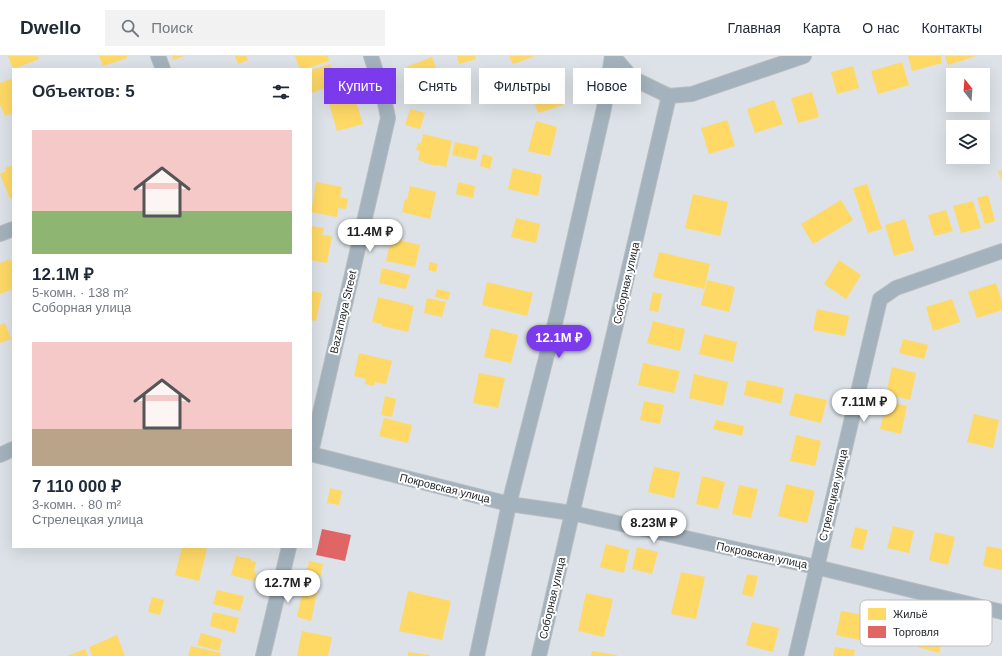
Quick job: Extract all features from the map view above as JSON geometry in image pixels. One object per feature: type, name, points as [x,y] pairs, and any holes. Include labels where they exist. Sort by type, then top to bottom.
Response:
[{"type":"street","points":[[158,56],[163,68]]},
{"type":"street","name":"Bazarnaya Street","points":[[312,449],[388,118],[384,98],[371,56]]},
{"type":"street","points":[[612,56],[632,78],[669,96],[692,94],[804,56]]},
{"type":"street","points":[[477,656],[509,504],[559,307],[604,108],[612,56]]},
{"type":"street","name":"Соборная улица","points":[[539,656],[669,96]]},
{"type":"street","points":[[0,234],[12,229]]},
{"type":"street","name":"Стрелецкая улица","points":[[796,656],[880,299],[896,288],[1002,251]]},
{"type":"street","points":[[0,455],[12,450]]},
{"type":"street","name":"Покровская улица","points":[[312,453],[509,504],[572,513],[816,567],[952,600]]},
{"type":"street","points":[[263,656],[289,548]]},
{"type":"street","name":"Покровская улица","points":[[992,610],[1002,612]]},
{"type":"building: Жильё","points":[[8,56],[37,56],[39,59],[16,68],[13,68]]},
{"type":"building: Жильё","points":[[99,56],[127,56],[127,58],[103,66]]},
{"type":"building: Жильё","points":[[172,56],[184,56],[173,60]]},
{"type":"building: Жильё","points":[[235,56],[246,56],[248,60],[238,64]]},
{"type":"building: Жильё","points":[[295,56],[328,56],[329,61],[308,68],[300,68]]},
{"type":"building: Жильё","points":[[457,56],[475,56],[476,59],[459,64]]},
{"type":"building: Жильё","points":[[509,56],[535,56],[513,64]]},
{"type":"building: Жильё","points":[[908,56],[941,56],[942,63],[912,71]]},
{"type":"building: Жильё","points":[[945,56],[976,56],[948,65]]},
{"type":"building: Жильё","points":[[432,57],[436,68],[406,68]]},
{"type":"building: Жильё","points":[[902,62],[909,85],[878,94],[871,71]]},
{"type":"building: Жильё","points":[[330,64],[331,68],[324,68],[324,88],[312,93],[312,70]]},
{"type":"building: Жильё","points":[[853,66],[859,88],[837,94],[831,72]]},
{"type":"building: Жильё","points":[[12,78],[12,113],[5,116],[0,105],[0,83]]},
{"type":"building: Жильё","points":[[812,92],[819,117],[798,123],[791,98]]},
{"type":"building: Жильё","points":[[774,100],[783,124],[755,133],[747,109]]},
{"type":"building: Жильё","points":[[329,104],[357,104],[363,124],[337,131]]},
{"type":"building: Жильё","points":[[535,104],[563,104],[563,105],[538,113]]},
{"type":"building: Жильё","points":[[410,109],[425,113],[420,129],[405,125]]},
{"type":"building: Жильё","points":[[727,120],[735,146],[709,154],[701,128]]},
{"type":"building: Жильё","points":[[536,121],[557,127],[550,156],[528,151]]},
{"type":"building: Жильё","points":[[423,134],[452,141],[446,167],[424,163],[425,162],[418,160],[420,151],[416,150],[418,143],[421,144]]},
{"type":"building: Жильё","points":[[455,142],[479,147],[476,160],[452,155]]},
{"type":"building: Жильё","points":[[483,154],[493,157],[490,169],[480,166]]},
{"type":"building: Жильё","points":[[12,165],[12,198],[10,199],[0,174],[6,171],[5,168]]},
{"type":"building: Жильё","points":[[513,168],[542,175],[538,196],[508,189]]},
{"type":"building: Жильё","points":[[1002,170],[1002,182],[998,171]]},
{"type":"building: Жильё","points":[[316,182],[342,187],[340,197],[348,199],[346,209],[338,208],[337,217],[312,212]]},
{"type":"building: Жильё","points":[[458,182],[475,186],[473,198],[456,194]]},
{"type":"building: Жильё","points":[[867,184],[882,229],[868,233],[853,188]]},
{"type":"building: Жильё","points":[[410,186],[436,192],[430,219],[402,212],[405,199],[407,200]]},
{"type":"building: Жильё","points":[[693,194],[728,202],[720,236],[685,228]]},
{"type":"building: Жильё","points":[[988,195],[995,221],[985,224],[977,198]]},
{"type":"building: Жильё","points":[[841,200],[853,220],[813,244],[801,224]]},
{"type":"building: Жильё","points":[[973,201],[981,228],[961,233],[953,206]]},
{"type":"building: Жильё","points":[[946,210],[953,231],[934,236],[928,215]]},
{"type":"building: Жильё","points":[[516,218],[540,224],[536,243],[511,237]]},
{"type":"building: Жильё","points":[[905,219],[914,250],[894,256],[885,225]]},
{"type":"building: Жильё","points":[[312,226],[324,228],[322,235],[332,236],[327,263],[312,260]]},
{"type":"building: Жильё","points":[[391,238],[420,245],[415,267],[386,261]]},
{"type":"building: Жильё","points":[[659,252],[710,264],[704,289],[653,277]]},
{"type":"building: Жильё","points":[[10,259],[12,264],[12,289],[0,294],[0,263]]},
{"type":"building: Жильё","points":[[839,260],[861,275],[846,299],[824,284]]},
{"type":"building: Жильё","points":[[430,262],[438,264],[436,272],[428,270]]},
{"type":"building: Жильё","points":[[382,268],[410,275],[406,289],[379,283]]},
{"type":"building: Жильё","points":[[707,280],[735,287],[729,312],[701,305]]},
{"type":"building: Жильё","points":[[487,282],[533,293],[527,316],[482,305]]},
{"type":"building: Жильё","points":[[996,283],[1002,302],[1002,310],[977,318],[968,292]]},
{"type":"building: Жильё","points":[[437,289],[450,292],[448,300],[435,297]]},
{"type":"building: Жильё","points":[[312,291],[322,293],[316,321],[312,320]]},
{"type":"building: Жильё","points":[[653,292],[662,294],[658,312],[649,310]]},
{"type":"building: Жильё","points":[[378,297],[414,306],[408,332],[372,322]]},
{"type":"building: Жильё","points":[[427,298],[446,302],[442,317],[424,313]]},
{"type":"building: Жильё","points":[[952,299],[960,322],[933,331],[926,307]]},
{"type":"building: Жильё","points":[[817,309],[849,316],[845,336],[813,330]]},
{"type":"building: Жильё","points":[[653,321],[685,329],[680,351],[647,343]]},
{"type":"building: Жильё","points":[[5,323],[11,339],[0,343],[0,325]]},
{"type":"building: Жильё","points":[[491,328],[518,335],[511,363],[484,357]]},
{"type":"building: Жильё","points":[[704,334],[737,342],[733,362],[699,354]]},
{"type":"building: Жильё","points":[[903,339],[928,345],[924,359],[899,353]]},
{"type":"building: Жильё","points":[[359,353],[392,361],[386,384],[375,382],[374,386],[365,384],[366,379],[354,376]]},
{"type":"building: Жильё","points":[[643,363],[680,371],[674,393],[638,385]]},
{"type":"building: Жильё","points":[[892,367],[916,373],[910,400],[886,394]]},
{"type":"building: Жильё","points":[[479,373],[505,378],[498,408],[473,403]]},
{"type":"building: Жильё","points":[[694,374],[728,382],[723,406],[689,398]]},
{"type":"building: Жильё","points":[[747,380],[784,388],[781,404],[744,395]]},
{"type":"building: Жильё","points":[[795,393],[827,400],[821,423],[789,415]]},
{"type":"building: Жильё","points":[[385,396],[396,399],[392,417],[381,415]]},
{"type":"building: Жильё","points":[[644,401],[664,405],[660,424],[640,420]]},
{"type":"building: Жильё","points":[[887,401],[907,406],[901,434],[880,429]]},
{"type":"building: Жильё","points":[[974,414],[999,420],[993,448],[967,442]]},
{"type":"building: Жильё","points":[[384,418],[412,425],[408,443],[379,436]]},
{"type":"building: Жильё","points":[[716,420],[744,426],[742,436],[713,429]]},
{"type":"building: Жильё","points":[[796,435],[821,441],[815,466],[790,461]]},
{"type":"building: Жильё","points":[[654,467],[680,472],[674,498],[648,492]]},
{"type":"building: Жильё","points":[[702,476],[725,482],[718,509],[696,504]]},
{"type":"building: Жильё","points":[[786,484],[815,491],[807,523],[778,516]]},
{"type":"building: Жильё","points":[[739,485],[758,489],[751,518],[732,514]]},
{"type":"building: Жильё","points":[[330,488],[342,491],[339,505],[327,503]]},
{"type":"building: Жильё","points":[[893,526],[914,531],[909,553],[887,548]]},
{"type":"building: Жильё","points":[[855,527],[868,530],[863,550],[850,547]]},
{"type":"building: Жильё","points":[[935,532],[955,537],[948,565],[929,560]]},
{"type":"building: Жильё","points":[[606,544],[629,550],[624,573],[600,567]]},
{"type":"building: Жильё","points":[[987,546],[1002,549],[1002,570],[983,566]]},
{"type":"building: Жильё","points":[[637,547],[658,552],[652,574],[632,569]]},
{"type":"building: Жильё","points":[[182,548],[207,549],[199,581],[175,575]]},
{"type":"building: Жильё","points":[[236,556],[251,559],[251,561],[256,562],[254,581],[231,575]]},
{"type":"building: Жильё","points":[[309,561],[323,564],[311,621],[297,617]]},
{"type":"building: Жильё","points":[[681,572],[705,577],[696,619],[671,614]]},
{"type":"building: Жильё","points":[[747,574],[758,576],[753,597],[742,594]]},
{"type":"building: Жильё","points":[[217,590],[244,596],[240,611],[213,604]]},
{"type":"building: Жильё","points":[[408,591],[451,601],[442,640],[399,631]]},
{"type":"building: Жильё","points":[[586,593],[613,599],[604,637],[578,631]]},
{"type":"building: Жильё","points":[[152,597],[164,600],[160,615],[148,612]]},
{"type":"building: Жильё","points":[[841,611],[860,614],[860,640],[836,635]]},
{"type":"building: Жильё","points":[[213,612],[239,618],[235,633],[210,626]]},
{"type":"building: Жильё","points":[[752,622],[779,628],[773,652],[746,645]]},
{"type":"building: Жильё","points":[[302,631],[332,637],[328,656],[297,656]]},
{"type":"building: Жильё","points":[[201,633],[222,639],[219,651],[197,645]]},
{"type":"building: Жильё","points":[[117,635],[125,656],[92,656],[89,647]]},
{"type":"building: Жильё","points":[[191,646],[221,653],[220,656],[188,656]]},
{"type":"building: Жильё","points":[[917,646],[941,646],[939,653]]},
{"type":"building: Жильё","points":[[835,647],[855,650],[854,656],[833,656]]},
{"type":"building: Жильё","points":[[85,649],[88,656],[67,656]]},
{"type":"building: Жильё","points":[[592,651],[617,655],[617,656],[591,656]]},
{"type":"building: Жильё","points":[[408,652],[430,655],[430,656],[408,656]]},
{"type":"building: Торговля","points":[[322,529],[351,535],[345,561],[316,555]]}]
